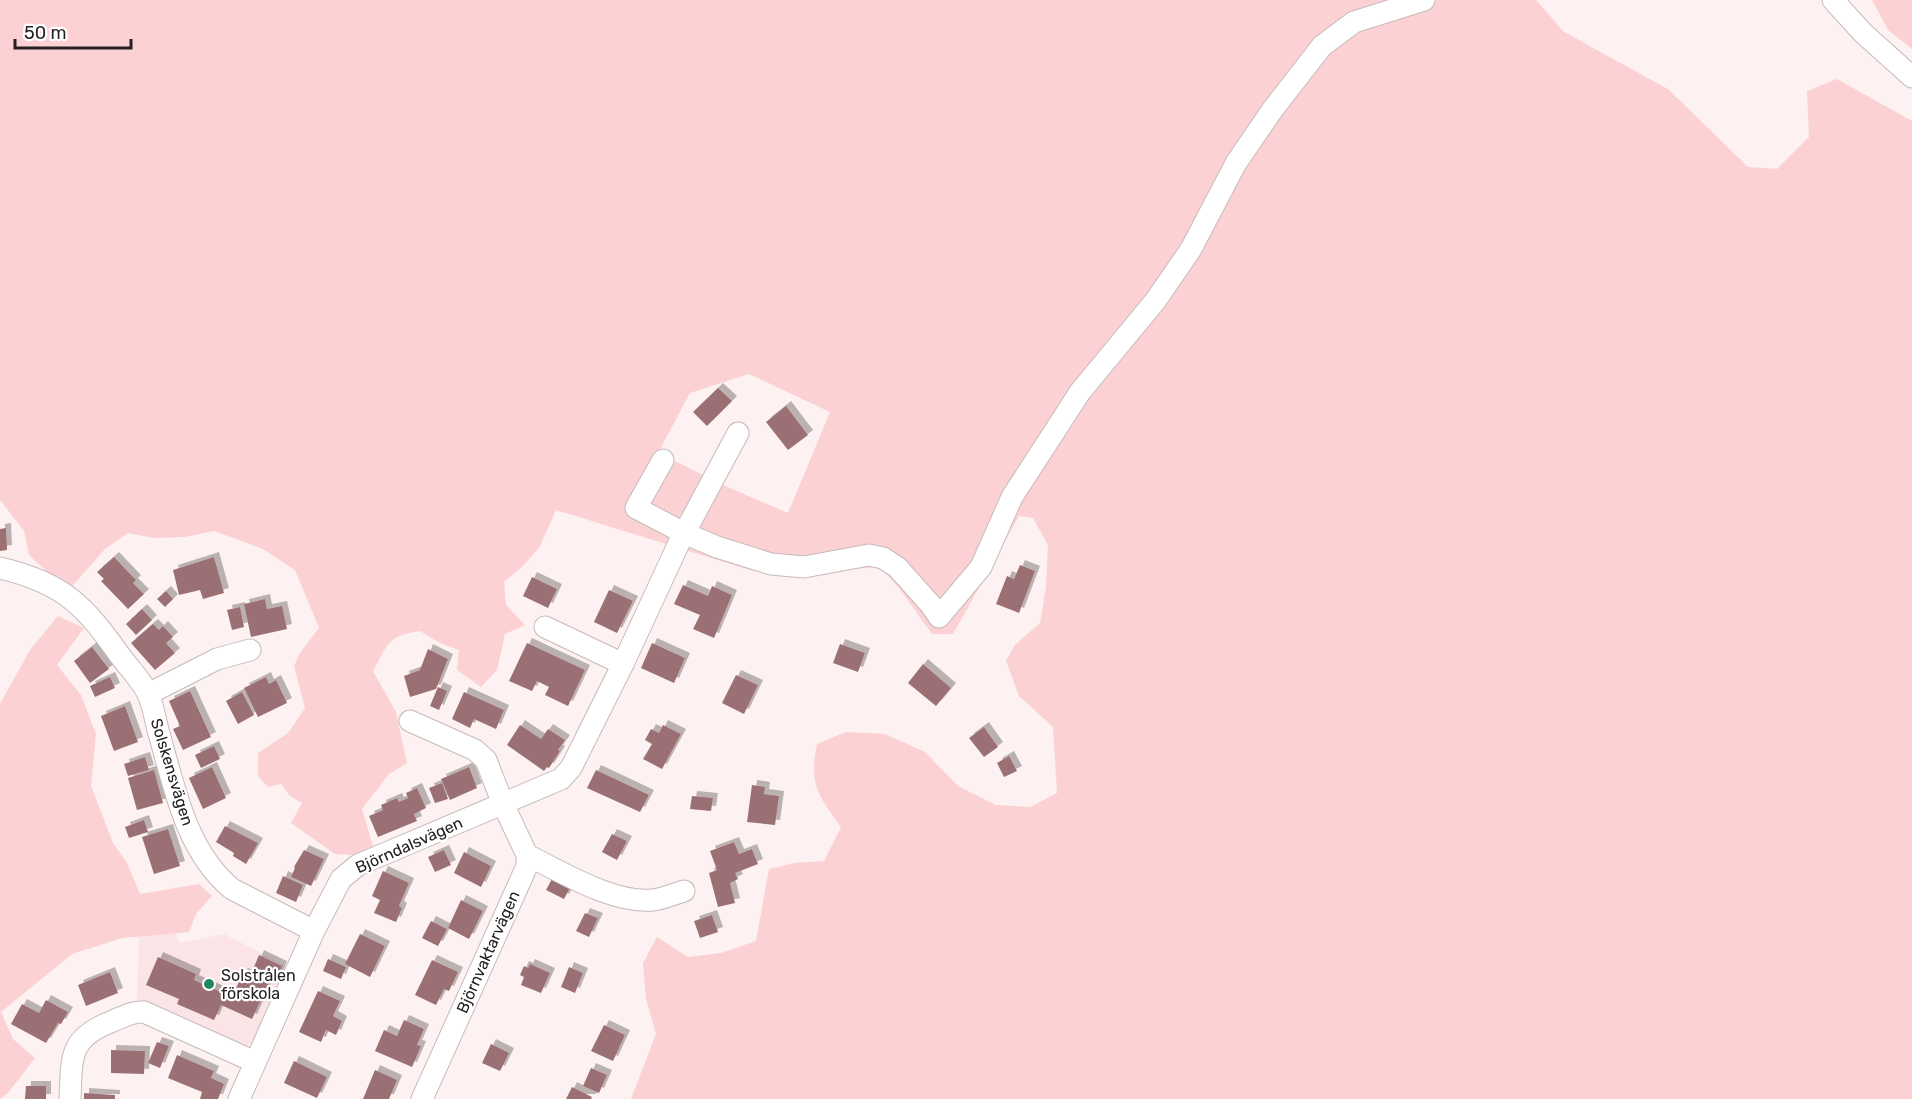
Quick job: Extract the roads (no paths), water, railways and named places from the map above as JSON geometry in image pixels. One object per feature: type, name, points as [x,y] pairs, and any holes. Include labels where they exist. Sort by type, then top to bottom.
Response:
[{"type":"street","points":[[663,460],[636,508],[717,547],[771,564],[789,567],[816,566],[869,555],[883,558],[897,567],[939,617],[981,567],[1012,497],[1080,392],[1156,300],[1191,249],[1236,163],[1273,109],[1322,46],[1354,22],[1424,0]]},
{"type":"street","points":[[1833,0],[1870,40],[1912,77]]},
{"type":"street","name":"Björndalsvägen","points":[[239,1099],[314,930],[341,879],[358,865],[566,775],[623,664],[684,533],[738,433]]},
{"type":"street","name":"Solskensvägen","points":[[0,568],[27,574],[43,582],[79,604],[99,626],[147,694],[184,820],[204,858],[232,889],[314,930]]},
{"type":"street","points":[[545,627],[623,664]]},
{"type":"street","points":[[147,694],[217,659],[250,650]]},
{"type":"street","points":[[410,721],[475,750],[486,760],[526,855],[615,896],[635,900],[654,900],[684,891]]},
{"type":"street","name":"Björnvaktarvägen","points":[[422,1099],[527,866],[526,855]]},
{"type":"street","points":[[70,1099],[72,1060],[79,1041],[103,1024],[134,1012],[144,1012],[255,1062]]},
{"type":"place","name":"Solstrålen förskola","points":[[209,984]]}]
